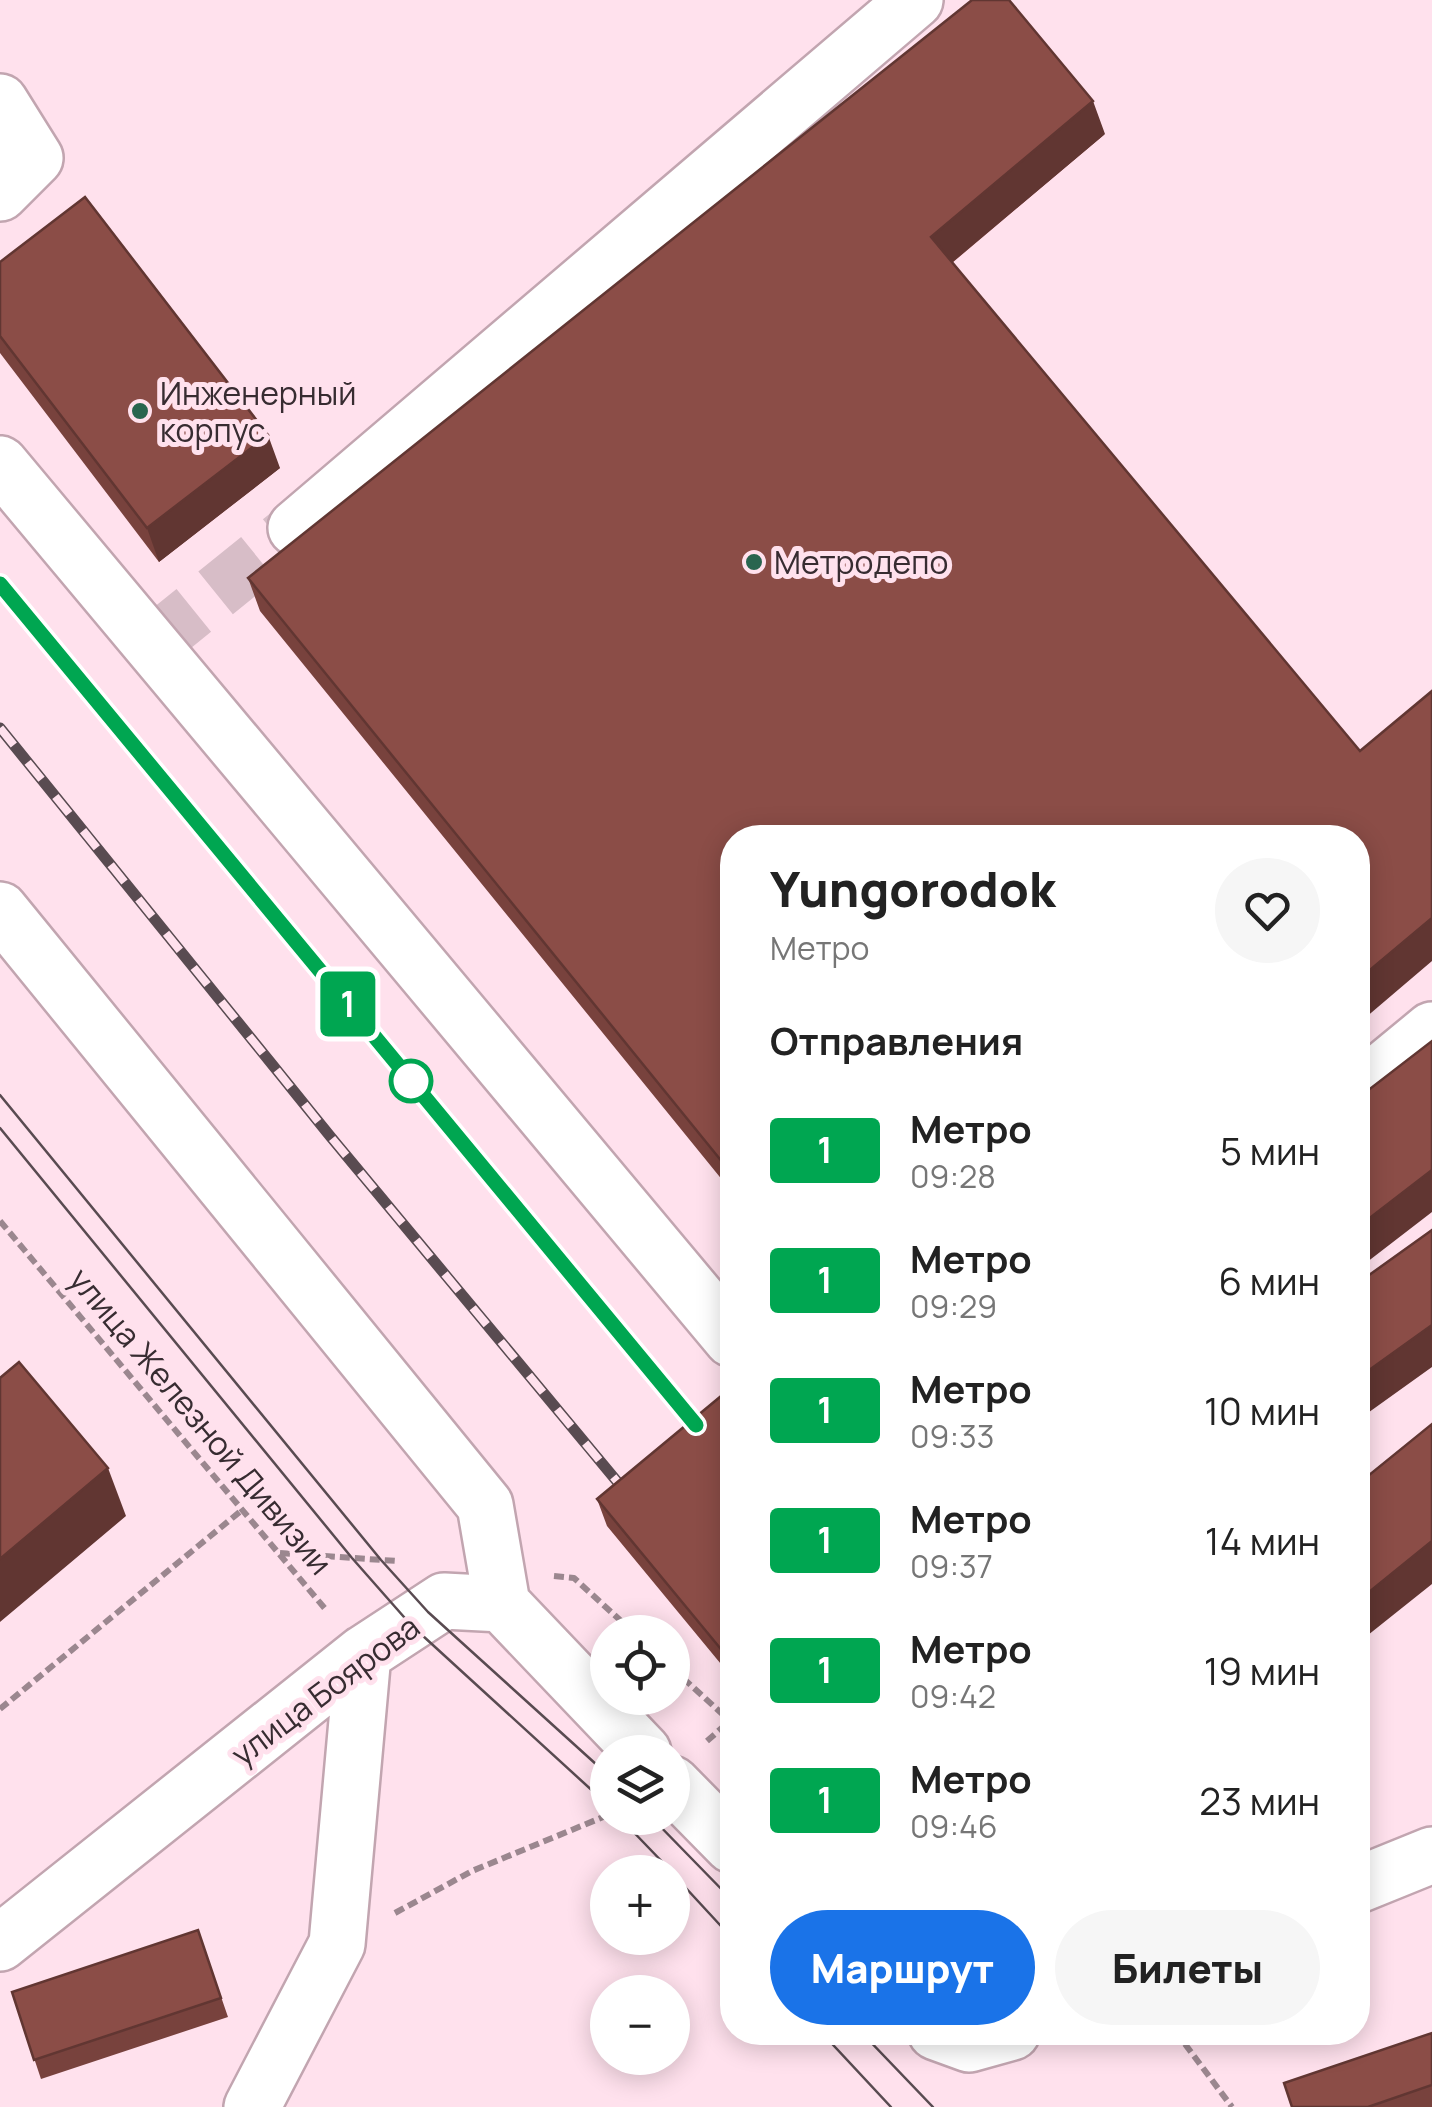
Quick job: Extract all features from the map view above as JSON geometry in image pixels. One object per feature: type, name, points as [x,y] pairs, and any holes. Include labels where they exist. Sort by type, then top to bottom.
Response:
[{"type":"street","points":[[296,528],[915,0]]},
{"type":"street","points":[[0,102],[35,158],[0,193]]},
{"type":"street","points":[[0,464],[720,1325]]},
{"type":"street","points":[[0,910],[485,1505],[502,1604],[627,1735]]},
{"type":"street","points":[[1370,1081],[1432,1030]]},
{"type":"street","name":"улица Боярова","points":[[0,1943],[363,1654],[444,1601],[502,1604]]},
{"type":"street","points":[[252,2107],[338,1944],[363,1654]]},
{"type":"street","points":[[690,1803],[720,1834]]},
{"type":"street","points":[[1370,1881],[1432,1855]]},
{"type":"path","name":"улица Железной Дивизии","points":[[0,1221],[363,1654]]},
{"type":"path","points":[[0,1709],[242,1510]]},
{"type":"path","points":[[690,1684],[720,1712]]},
{"type":"path","points":[[338,1944],[472,1871],[590,1823]]},
{"type":"path","points":[[1186,2045],[1232,2107]]},
{"type":"building","name":"Метродепо","points":[[972,0],[1009,0],[1093,101],[931,237],[1360,751],[1432,691],[1432,918],[1370,970],[1370,825],[720,825],[720,1159],[248,578]]},
{"type":"building","name":"Инженерный корпус","points":[[85,197],[268,435],[147,528],[0,336],[0,262]]},
{"type":"building","points":[[1432,1041],[1432,1170],[1370,1218],[1370,1089]]},
{"type":"building","points":[[1432,1230],[1432,1325],[1370,1369],[1370,1274]]},
{"type":"building","points":[[19,1362],[108,1468],[0,1559],[0,1378]]},
{"type":"building","points":[[720,1397],[720,1648],[597,1499]]},
{"type":"building","points":[[1432,1424],[1432,1541],[1370,1591],[1370,1474]]},
{"type":"building","points":[[198,1930],[221,1998],[34,2060],[12,1992]]},
{"type":"building","points":[[1432,2033],[1432,2085],[1368,2107],[1292,2107],[1284,2083]]},
{"type":"tunnel","points":[[151,645],[296,528]]},
{"type":"tram line","points":[[0,1095],[381,1560],[428,1612],[590,1759]]},
{"type":"tram line","points":[[0,1128],[411,1625],[590,1789]]},
{"type":"tram line","points":[[636,1835],[656,1855]]},
{"type":"tram line","points":[[669,1835],[720,1888]]},
{"type":"tram line","points":[[690,1892],[720,1925]]},
{"type":"tram line","points":[[833,2045],[891,2107]]},
{"type":"tram line","points":[[873,2045],[933,2107]]},
{"type":"railway","points":[[0,584],[696,1425]]},
{"type":"railway","points":[[0,728],[330,1136],[620,1485]]},
{"type":"metro line","name":"1","points":[[0,584],[696,1425]]},
{"type":"place","name":"Инженерный корпус","points":[[140,411]]},
{"type":"place","name":"Метродепо","points":[[754,562]]}]
